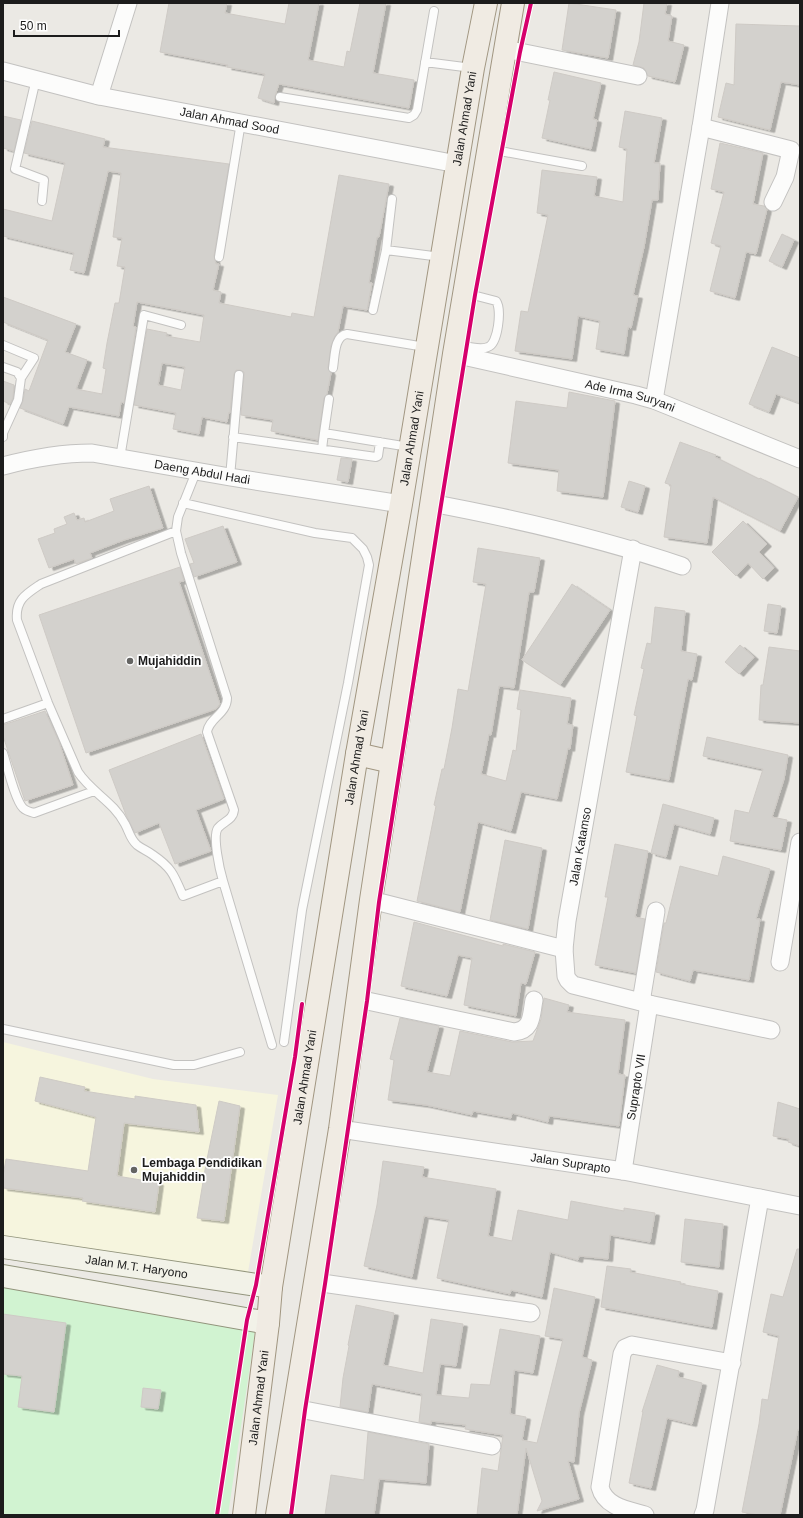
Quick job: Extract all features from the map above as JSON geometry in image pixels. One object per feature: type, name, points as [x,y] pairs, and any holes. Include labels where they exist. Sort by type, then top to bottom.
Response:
[{"type":"main road","name":"Jalan Ahmad Yani","points":[[244,1515],[271,1288],[357,754],[401,504],[473,68],[486,3]]},
{"type":"main road","points":[[277,1515],[340,1129],[371,900],[455,349],[513,3]]},
{"type":"main road","points":[[478,44],[505,49]]},
{"type":"main road","points":[[357,754],[392,762]]},
{"type":"street","points":[[99,96],[128,3]]},
{"type":"street","points":[[654,400],[701,127],[720,3]]},
{"type":"street","points":[[505,49],[638,76]]},
{"type":"street","name":"Jalan Ahmad Sood","points":[[3,71],[99,96],[457,164]]},
{"type":"street","points":[[701,127],[795,152],[773,202]]},
{"type":"street","name":"Ade Irma Suryani","points":[[455,349],[654,400],[800,459]]},
{"type":"street","name":"Daeng Abdul Hadi","points":[[3,466],[31,459],[75,453],[92,453],[196,472],[401,504]]},
{"type":"street","points":[[431,503],[633,549],[682,566]]},
{"type":"street","name":"Jalan Katamso","points":[[633,549],[567,921],[564,949],[566,976],[570,983],[645,1003]]},
{"type":"street","points":[[780,962],[800,842]]},
{"type":"street","points":[[371,900],[564,949]]},
{"type":"street","name":"Suprapto VII","points":[[623,1171],[656,911]]},
{"type":"street","points":[[358,999],[514,1032],[524,1030],[529,1025],[534,1000]]},
{"type":"street","points":[[645,1003],[772,1030]]},
{"type":"street","name":"Jalan Suprapto","points":[[340,1129],[623,1171],[800,1206]]},
{"type":"street","points":[[703,1515],[732,1363],[760,1198]]},
{"type":"street","name":"Jalan M.T. Haryono","points":[[3,1247],[271,1288]]},
{"type":"street","points":[[3,1276],[268,1323]]},
{"type":"street","points":[[315,1282],[531,1313]]},
{"type":"street","points":[[645,1515],[618,1507],[611,1503],[601,1492],[600,1487],[621,1362],[625,1348],[632,1345],[732,1363]]},
{"type":"street","points":[[294,1408],[492,1446]]},
{"type":"lane","points":[[280,97],[409,118],[414,115],[416,110],[434,11]]},
{"type":"lane","points":[[425,62],[473,68]]},
{"type":"lane","points":[[36,80],[15,169],[44,180],[42,201]]},
{"type":"lane","points":[[219,257],[241,122]]},
{"type":"lane","points":[[489,149],[582,166]]},
{"type":"lane","points":[[373,310],[386,250],[392,198]]},
{"type":"lane","points":[[386,250],[442,258]]},
{"type":"lane","points":[[455,349],[488,348],[494,342],[498,328],[499,305],[496,301],[464,293]]},
{"type":"lane","points":[[120,458],[144,315],[181,326]]},
{"type":"lane","points":[[333,368],[338,340],[343,334],[427,347]]},
{"type":"lane","points":[[3,345],[34,358],[21,378],[18,400],[3,433],[3,437]]},
{"type":"lane","points":[[3,367],[16,372],[21,378]]},
{"type":"lane","points":[[230,477],[232,437],[239,375]]},
{"type":"lane","points":[[322,449],[329,399]]},
{"type":"lane","points":[[324,433],[410,447]]},
{"type":"lane","points":[[232,437],[376,457],[378,456],[380,442]]},
{"type":"lane","points":[[196,472],[178,517],[176,531],[181,553],[227,698],[227,704],[211,722],[207,732],[234,810],[233,816],[218,828],[216,834],[220,867],[272,1045]]},
{"type":"lane","points":[[184,503],[315,533],[352,538],[363,549],[369,565],[348,683],[302,910],[284,1042]]},
{"type":"lane","points":[[176,531],[41,584],[17,606],[17,620],[48,703],[78,772],[83,780],[114,808],[137,845],[167,865],[174,874],[183,896],[223,881]]},
{"type":"lane","points":[[3,719],[48,703]]},
{"type":"lane","points":[[3,753],[17,798],[27,811],[34,813],[94,791]]},
{"type":"lane","points":[[3,1029],[174,1065],[194,1065],[240,1052]]},
{"type":"shaded area","name":"Lembaga Pendidikan Mujahiddin","points":[[3,1042],[153,1079],[278,1095],[247,1278],[3,1246]]},
{"type":"green space","points":[[3,1281],[257,1318],[228,1515],[3,1515]]},
{"type":"building","points":[[169,3],[227,3],[225,13],[285,24],[289,3],[319,3],[308,60],[344,67],[347,51],[350,52],[360,3],[386,3],[373,73],[414,80],[409,108],[279,84],[274,103],[258,98],[265,74],[227,67],[228,65],[160,52]]},
{"type":"building","points":[[569,3],[616,10],[608,58],[562,50]]},
{"type":"building","points":[[644,3],[667,3],[665,14],[672,16],[668,41],[684,45],[675,82],[648,76],[644,68],[633,65],[639,42]]},
{"type":"building","points":[[736,24],[800,26],[800,85],[781,82],[770,130],[718,117],[726,83],[734,85]]},
{"type":"building","points":[[554,72],[601,83],[593,119],[597,120],[591,149],[542,138]]},
{"type":"building","points":[[625,111],[662,118],[654,163],[660,163],[658,200],[652,200],[644,247],[633,295],[638,296],[631,328],[628,327],[624,354],[596,349],[600,321],[578,316],[572,359],[515,351],[521,311],[528,312],[548,215],[537,213],[542,170],[597,177],[594,196],[623,202],[627,149],[619,147]]},
{"type":"building","points":[[3,116],[21,120],[14,151],[3,148]]},
{"type":"building","points":[[32,121],[105,139],[103,147],[229,164],[214,256],[216,264],[219,264],[213,290],[221,292],[219,303],[291,317],[292,313],[314,317],[339,175],[389,184],[379,237],[377,237],[369,283],[372,283],[367,310],[343,306],[338,332],[331,346],[328,368],[331,373],[327,394],[324,398],[318,440],[271,431],[273,420],[241,415],[244,372],[240,370],[236,370],[234,374],[230,413],[229,412],[227,422],[202,417],[199,434],[173,429],[176,413],[134,405],[147,329],[167,333],[166,336],[200,342],[204,315],[137,302],[133,326],[136,327],[124,403],[121,402],[119,416],[69,407],[63,424],[20,408],[25,389],[29,391],[48,340],[3,322],[3,297],[76,324],[65,352],[87,360],[76,389],[102,394],[106,369],[103,368],[107,343],[115,303],[119,303],[125,267],[117,266],[122,238],[113,237],[121,173],[108,171],[84,273],[70,270],[74,253],[3,236],[3,209],[52,221],[65,163],[24,153]],"holes":[[[162,363],[185,367],[181,390],[158,385]]]},
{"type":"building","points":[[720,143],[763,153],[753,204],[764,206],[767,209],[756,254],[746,252],[735,298],[710,291],[721,246],[711,243],[724,192],[711,189]]},
{"type":"building","points":[[782,234],[794,240],[782,267],[769,261]]},
{"type":"building","points":[[772,347],[800,358],[800,403],[776,394],[769,412],[749,404]]},
{"type":"building","points":[[3,381],[14,385],[13,398],[10,404],[3,401]]},
{"type":"building","points":[[569,392],[615,401],[603,497],[557,491],[559,470],[508,463],[516,401],[567,408]]},
{"type":"building","points":[[680,442],[716,455],[715,457],[798,497],[780,531],[713,497],[707,543],[664,537],[671,485],[665,483]]},
{"type":"building","points":[[341,458],[352,459],[348,482],[337,480]]},
{"type":"building","points":[[629,481],[645,486],[638,512],[621,507]]},
{"type":"building","points":[[149,486],[163,528],[124,540],[90,553],[92,558],[76,564],[74,559],[49,568],[38,539],[55,533],[54,529],[67,524],[64,517],[74,513],[77,520],[84,518],[85,522],[114,511],[110,499]]},
{"type":"building","points":[[743,521],[767,544],[759,552],[774,568],[763,579],[748,563],[736,576],[712,552]]},
{"type":"building","points":[[223,526],[237,562],[194,577],[190,564],[194,563],[185,539]]},
{"type":"building","points":[[478,548],[540,558],[534,592],[529,592],[514,688],[499,686],[491,735],[489,734],[481,774],[506,781],[513,750],[516,751],[521,710],[517,709],[520,690],[571,698],[567,724],[573,725],[570,749],[568,748],[557,799],[521,792],[511,831],[478,822],[460,912],[417,901],[436,806],[434,805],[442,769],[444,769],[458,689],[468,691],[486,584],[473,582]]},
{"type":"building","name":"Mujahiddin","points":[[180,567],[184,581],[179,582],[220,704],[216,709],[86,753],[39,615]]},
{"type":"building","points":[[572,584],[610,610],[560,685],[522,660]]},
{"type":"building","points":[[768,604],[781,606],[777,633],[764,631]]},
{"type":"building","points":[[655,607],[685,611],[681,651],[697,654],[692,680],[688,679],[669,780],[626,772],[637,716],[634,715],[644,669],[641,668],[647,643],[651,644]]},
{"type":"building","points":[[740,645],[754,657],[739,674],[725,662]]},
{"type":"building","points":[[769,647],[800,651],[800,723],[759,720],[761,685],[763,685]]},
{"type":"building","points":[[45,711],[59,742],[73,785],[25,801],[3,736],[3,725]]},
{"type":"building","points":[[201,734],[224,799],[196,810],[211,851],[175,864],[159,823],[135,833],[126,815],[109,770]]},
{"type":"building","points":[[707,737],[788,755],[784,779],[772,817],[787,820],[781,850],[730,841],[735,810],[749,813],[763,769],[703,756]]},
{"type":"building","points":[[663,804],[714,818],[710,834],[674,824],[666,857],[651,853]]},
{"type":"building","points":[[505,840],[542,848],[528,929],[490,920]]},
{"type":"building","points":[[615,844],[648,851],[635,917],[645,919],[636,973],[595,965],[608,897],[605,897]]},
{"type":"building","points":[[723,856],[770,869],[756,919],[760,919],[749,980],[693,970],[690,981],[656,972],[664,923],[666,923],[680,866],[718,876]]},
{"type":"building","points":[[414,922],[503,946],[503,944],[535,952],[526,984],[521,983],[516,1016],[464,1005],[472,958],[458,955],[447,996],[401,986]]},
{"type":"building","points":[[544,998],[569,1005],[567,1012],[625,1020],[618,1074],[625,1075],[619,1126],[549,1116],[548,1122],[512,1113],[511,1118],[473,1111],[472,1115],[426,1105],[388,1100],[394,1060],[390,1059],[400,1018],[439,1026],[427,1072],[450,1076],[460,1031],[512,1042],[533,1041],[541,1019]]},
{"type":"building","points":[[40,1077],[85,1087],[84,1091],[135,1099],[135,1096],[196,1105],[199,1132],[124,1123],[117,1176],[159,1183],[155,1212],[82,1201],[83,1198],[3,1188],[3,1176],[6,1159],[88,1171],[96,1117],[35,1101]]},
{"type":"building","points":[[219,1101],[240,1106],[224,1221],[197,1218]]},
{"type":"building","points":[[778,1102],[800,1109],[800,1146],[788,1142],[789,1139],[773,1136]]},
{"type":"building","points":[[383,1161],[424,1167],[422,1177],[496,1189],[488,1236],[512,1241],[518,1210],[568,1220],[571,1201],[624,1211],[624,1208],[655,1213],[650,1242],[610,1235],[608,1259],[579,1256],[578,1260],[550,1252],[542,1297],[511,1290],[510,1294],[437,1278],[449,1220],[424,1216],[412,1277],[364,1266],[377,1205]]},
{"type":"building","points":[[685,1219],[723,1224],[719,1267],[681,1262]]},
{"type":"building","points":[[797,1249],[800,1249],[800,1430],[798,1429],[780,1515],[758,1515],[742,1512],[759,1424],[762,1399],[768,1400],[779,1336],[763,1332],[771,1294],[783,1297]]},
{"type":"building","points":[[607,1266],[631,1269],[630,1272],[718,1291],[712,1327],[601,1307]]},
{"type":"building","points":[[554,1288],[595,1297],[582,1357],[592,1360],[579,1413],[574,1462],[568,1461],[579,1499],[537,1511],[542,1501],[526,1448],[517,1515],[477,1515],[482,1468],[498,1471],[503,1435],[465,1429],[466,1425],[431,1421],[431,1424],[419,1422],[422,1394],[372,1384],[368,1412],[340,1407],[348,1345],[356,1305],[394,1313],[383,1365],[423,1373],[431,1319],[463,1324],[456,1366],[440,1364],[436,1395],[469,1398],[471,1384],[490,1385],[500,1329],[540,1336],[533,1373],[514,1370],[510,1414],[526,1417],[522,1440],[537,1443],[563,1339],[545,1336]]},
{"type":"building","points":[[3,1314],[66,1323],[54,1412],[18,1407],[22,1376],[3,1374]]},
{"type":"building","points":[[657,1365],[679,1371],[678,1377],[702,1383],[692,1424],[667,1418],[651,1488],[629,1483],[642,1412]]},
{"type":"building","points":[[143,1388],[161,1390],[158,1409],[141,1407]]},
{"type":"building","points":[[368,1432],[429,1444],[426,1483],[379,1479],[374,1515],[325,1515],[331,1475],[364,1480]]},
{"type":"cycle path","points":[[291,1515],[305,1410],[367,1001],[379,902],[441,505],[475,295],[520,52],[531,3]]},
{"type":"cycle path","points":[[217,1515],[247,1320],[256,1285],[295,1057],[302,1004]]},
{"type":"place","name":"Mujahiddin","points":[[130,661]]},
{"type":"place","name":"Lembaga Pendidikan Mujahiddin","points":[[134,1170]]}]
